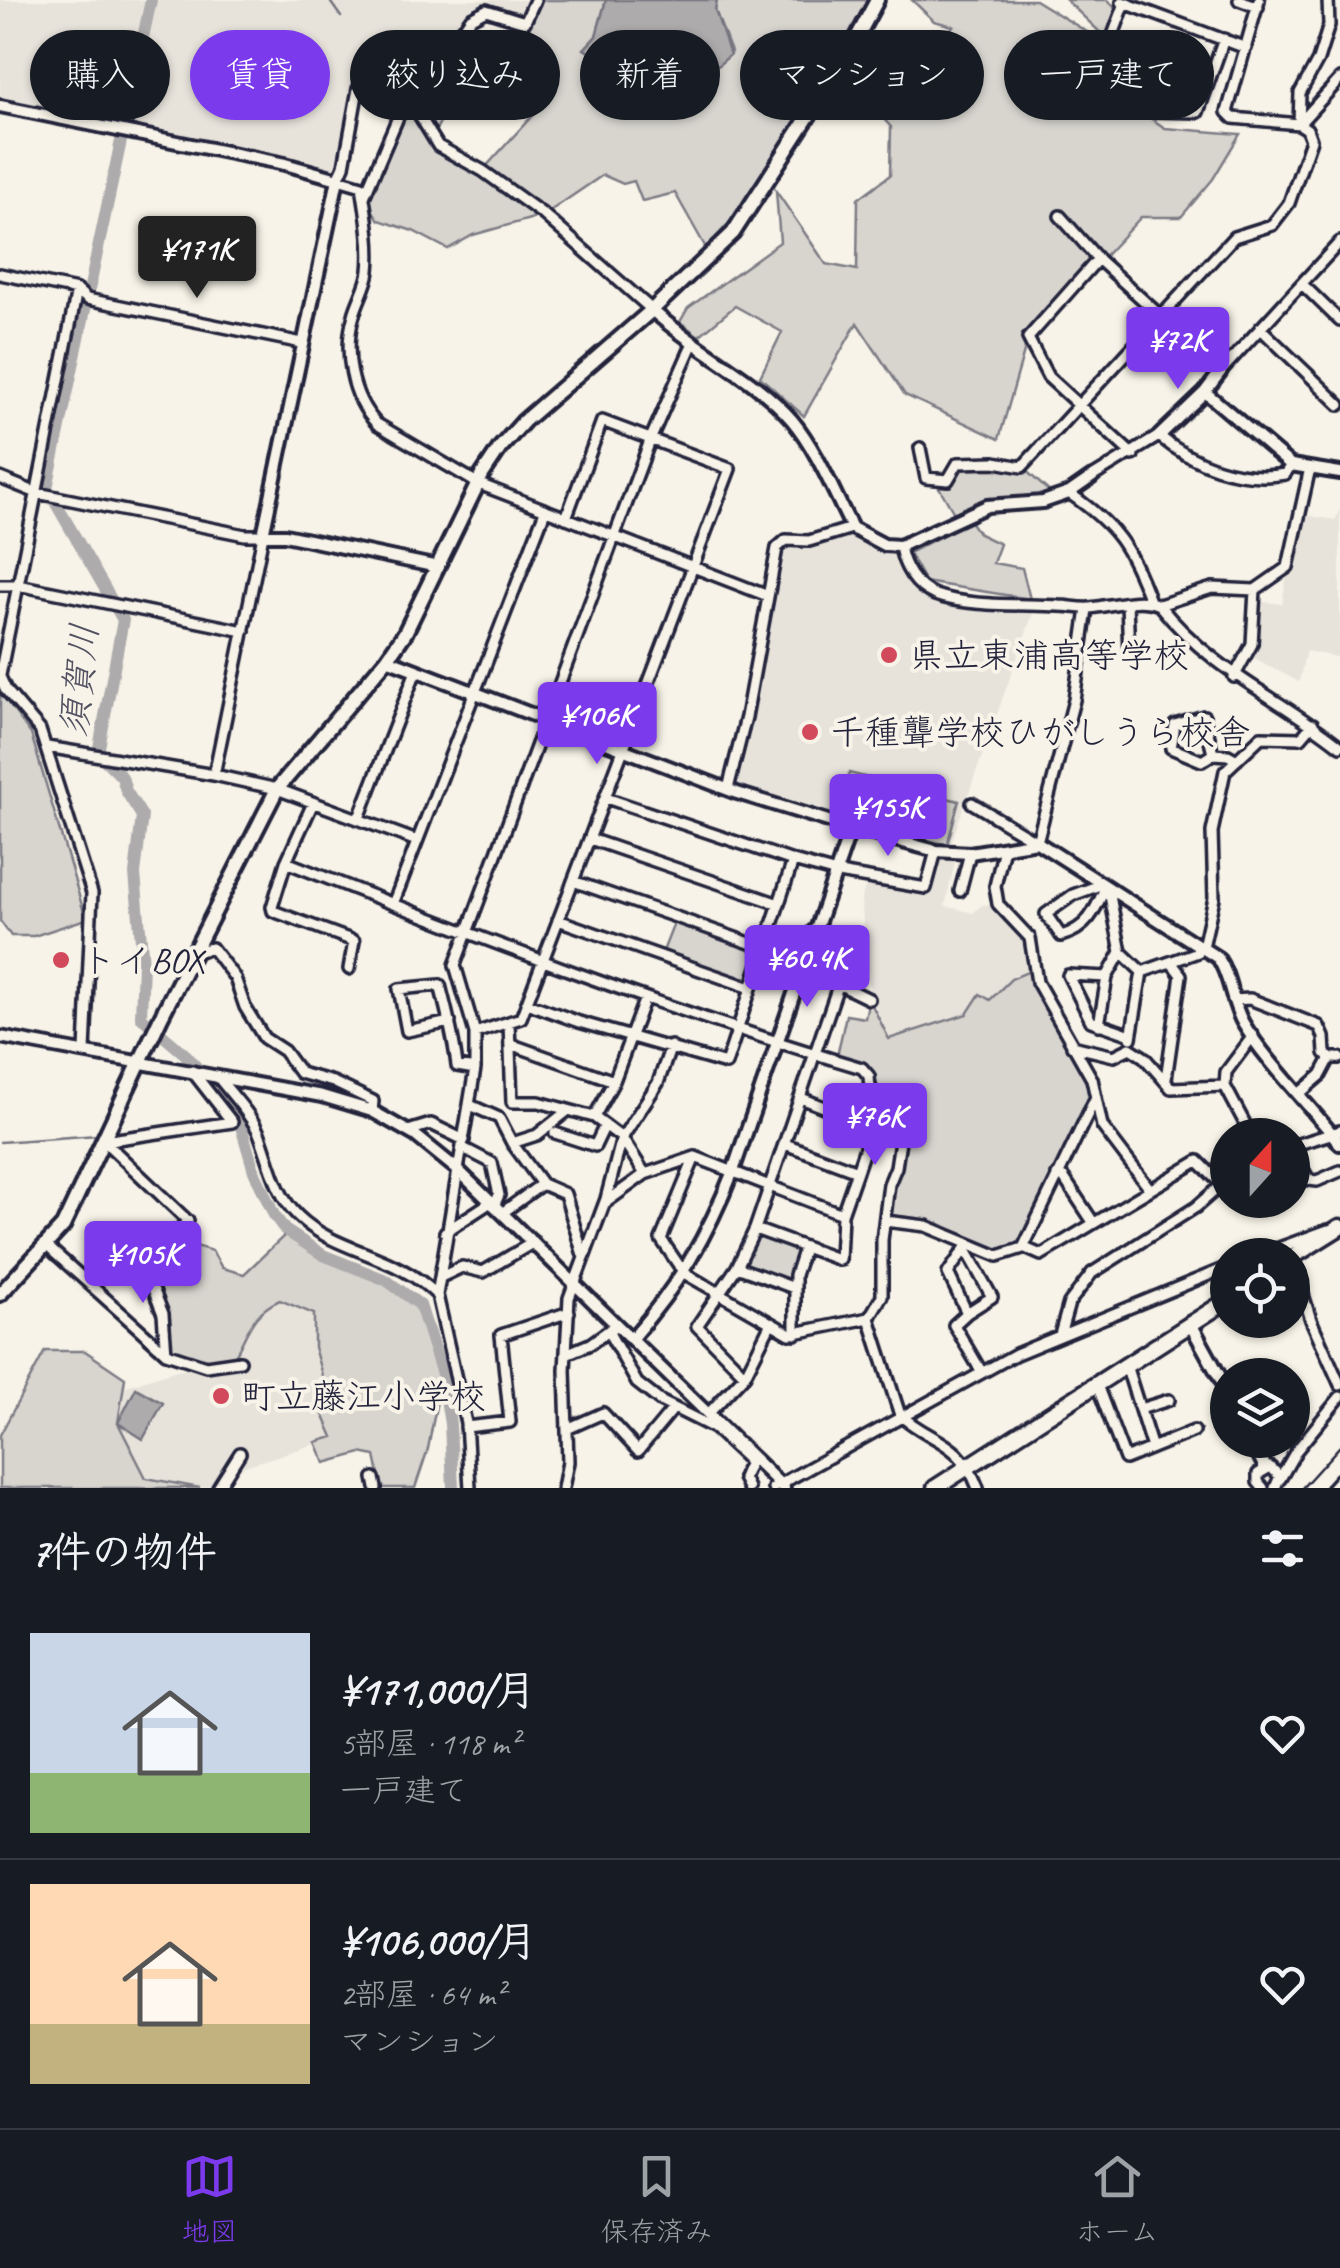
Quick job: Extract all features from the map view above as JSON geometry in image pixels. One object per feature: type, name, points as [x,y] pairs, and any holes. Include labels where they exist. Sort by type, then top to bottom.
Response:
[{"type":"highway","points":[[1310,1246],[1340,1227]]},
{"type":"highway","points":[[935,1488],[1210,1310]]},
{"type":"main road","points":[[0,1294],[63,1226],[161,1017],[276,789],[386,660],[420,605],[500,448],[524,421],[734,233],[846,58],[877,0]]},
{"type":"main road","points":[[1190,1322],[1210,1359]]},
{"type":"main road","points":[[1261,1458],[1265,1467]]},
{"type":"street","points":[[462,30],[471,18],[486,10],[525,22],[535,0]]},
{"type":"street","points":[[920,448],[926,478],[948,480],[958,463],[995,462],[1022,467],[1234,237],[1272,224],[1289,203],[1311,140],[1307,130],[1298,124],[1233,118],[1227,112],[1258,3],[1239,0]]},
{"type":"street","points":[[1298,124],[1300,93],[1318,60],[1328,25],[1328,0]]},
{"type":"street","points":[[1224,39],[1198,112],[1152,111],[1100,72],[1122,2],[1224,39],[1246,48]]},
{"type":"street","points":[[1298,124],[1339,82]]},
{"type":"street","points":[[0,106],[285,164],[362,186],[369,267],[350,338],[356,392],[363,410],[376,424],[479,484],[768,596]]},
{"type":"street","points":[[214,775],[302,343],[352,120]]},
{"type":"street","points":[[364,198],[396,120]]},
{"type":"street","points":[[421,120],[438,146],[483,171],[544,215],[692,345],[748,381],[793,421],[852,528],[866,538],[900,546],[987,506],[1042,502],[1069,493],[1133,455],[1205,392],[1340,242]]},
{"type":"street","points":[[1060,216],[1098,259],[1221,371]]},
{"type":"street","points":[[1098,259],[1028,338],[1048,377],[1133,455]]},
{"type":"street","points":[[0,274],[77,290],[87,299],[302,343]]},
{"type":"street","points":[[1302,284],[1340,321]]},
{"type":"street","points":[[77,290],[0,676],[6,690],[40,730],[92,893],[85,1051]]},
{"type":"street","points":[[1260,328],[1340,405]]},
{"type":"street","points":[[470,1488],[466,1427],[456,1367],[437,1295],[475,1069],[475,1032],[455,965],[651,438],[692,345]]},
{"type":"street","points":[[1205,392],[1292,465],[1340,473]]},
{"type":"street","points":[[475,1032],[521,1018],[730,470],[602,421],[566,518]]},
{"type":"street","points":[[1159,436],[1179,453],[1206,466],[1271,476],[1284,474],[1292,465]]},
{"type":"street","points":[[900,546],[903,562],[912,576],[934,595],[1004,604],[1087,609],[1155,603],[1212,588],[1256,590],[1288,566],[1310,468]]},
{"type":"street","points":[[0,478],[37,494],[245,535],[285,536],[438,567]]},
{"type":"street","points":[[1069,493],[1122,538],[1155,603],[1174,623],[1234,677],[1312,724],[1340,746]]},
{"type":"street","points":[[393,904],[545,511]]},
{"type":"street","points":[[728,790],[746,718],[777,548],[786,540],[810,541],[852,528]]},
{"type":"street","points":[[0,584],[244,631]]},
{"type":"street","points":[[1234,677],[1252,644],[1256,590]]},
{"type":"street","points":[[1127,603],[1129,652]]},
{"type":"street","points":[[1036,842],[1074,700],[1087,609]]},
{"type":"street","points":[[386,660],[728,790],[850,828],[936,851],[970,853],[1036,842]]},
{"type":"street","points":[[359,818],[416,671]]},
{"type":"street","points":[[1213,754],[1204,716],[1175,725],[1171,748],[1202,761],[1213,754],[1228,754],[1237,760]]},
{"type":"street","points":[[1203,947],[1214,898],[1212,832],[1224,771],[1261,737],[1301,738],[1312,724]]},
{"type":"street","points":[[47,747],[276,789],[417,841]]},
{"type":"street","points":[[606,798],[793,862],[926,888],[936,851]]},
{"type":"street","points":[[313,803],[286,862],[272,907],[354,942],[349,969]]},
{"type":"street","points":[[972,803],[1218,958],[1225,968],[1233,1000],[1252,1036],[1337,1136],[1310,1143]]},
{"type":"street","points":[[633,1338],[684,1273],[712,1224],[850,828]]},
{"type":"street","points":[[590,839],[779,904]]},
{"type":"street","points":[[1004,848],[995,886],[998,904],[1030,938],[1037,982],[1097,1094],[1102,1126],[1148,1188]]},
{"type":"street","points":[[960,891],[970,853]]},
{"type":"street","points":[[286,862],[541,962],[737,1030],[862,1068],[869,1076],[873,1098],[903,1122],[885,1221],[882,1296],[868,1318],[795,1334],[770,1325],[684,1273],[661,1238],[695,1157]]},
{"type":"street","points":[[527,1004],[629,1038],[671,1046],[726,1064],[793,862]]},
{"type":"street","points":[[573,881],[764,948],[869,999]]},
{"type":"street","points":[[1105,888],[1087,922],[1061,936],[1046,914],[1073,895],[1105,888]]},
{"type":"street","points":[[1105,888],[1121,952],[1142,972]]},
{"type":"street","points":[[558,920],[751,988]]},
{"type":"street","points":[[813,930],[852,944]]},
{"type":"street","points":[[1142,972],[1203,947]]},
{"type":"street","points":[[194,952],[212,948],[235,978],[245,1007],[264,1038],[284,1052],[300,1073],[366,1097],[373,1101],[372,1111]]},
{"type":"street","points":[[1099,1025],[1106,977],[1121,952]]},
{"type":"street","points":[[1166,1080],[1181,974],[1171,962]]},
{"type":"street","points":[[1130,1048],[1142,972]]},
{"type":"street","points":[[1106,977],[1068,975],[1091,1021],[1131,1036]]},
{"type":"street","points":[[745,1375],[697,1326],[737,1267],[755,1228],[839,982]]},
{"type":"street","points":[[450,1022],[407,1031],[399,989],[440,985],[450,1022],[456,1066],[475,1069]]},
{"type":"street","points":[[594,1118],[614,1081],[645,998]]},
{"type":"street","points":[[1233,1000],[1250,1000],[1320,1026],[1325,1053],[1335,1058],[1300,1092]]},
{"type":"street","points":[[509,1023],[512,1102],[538,1102],[594,1118],[622,1138],[646,1174]]},
{"type":"street","points":[[1242,1118],[1225,1086],[1226,1072],[1252,1036]]},
{"type":"street","points":[[0,1037],[322,1096],[372,1111],[408,1131],[459,1171],[576,1281],[614,1327],[638,1383],[674,1409],[714,1428],[746,1458],[749,1464],[743,1478],[748,1488]]},
{"type":"street","points":[[510,1044],[614,1081]]},
{"type":"street","points":[[563,1488],[568,1462],[569,1298],[605,1204],[622,1138],[658,1083],[671,1046]]},
{"type":"street","points":[[1072,1046],[1114,1056],[1130,1048]]},
{"type":"street","points":[[1130,1048],[1171,1088],[1225,1086]]},
{"type":"street","points":[[106,1136],[232,1122],[192,1072]]},
{"type":"street","points":[[218,1077],[257,1129],[276,1183],[296,1215],[326,1234],[412,1273],[437,1295]]},
{"type":"street","points":[[885,1221],[926,1226],[967,1247],[998,1256],[1023,1247],[1097,1094]]},
{"type":"street","points":[[755,1228],[840,1260],[842,1214],[871,1130],[859,1120],[801,1098]]},
{"type":"street","points":[[470,1105],[499,1118],[512,1144],[542,1184],[565,1194],[584,1258]]},
{"type":"street","points":[[512,1144],[537,1135],[566,1112]]},
{"type":"street","points":[[408,1131],[431,1124],[492,1164],[499,1195],[496,1207]]},
{"type":"street","points":[[555,1133],[595,1146],[605,1126]]},
{"type":"street","points":[[106,1136],[188,1222],[170,1238],[152,1286],[163,1314],[166,1353]]},
{"type":"street","points":[[785,1144],[857,1171]]},
{"type":"street","points":[[605,1204],[646,1174],[695,1157],[842,1214]]},
{"type":"street","points":[[1023,1247],[1041,1255],[1198,1160],[1210,1170]]},
{"type":"street","points":[[1310,1180],[1340,1171]]},
{"type":"street","points":[[1057,1175],[1064,1178],[1093,1222]]},
{"type":"street","points":[[446,1232],[542,1184]]},
{"type":"street","points":[[1060,1335],[1069,1302],[1092,1272],[1115,1261],[1210,1194]]},
{"type":"street","points":[[1302,1238],[1340,1227]]},
{"type":"street","points":[[441,1276],[462,1267],[483,1272],[534,1242]]},
{"type":"street","points":[[48,1246],[166,1353],[206,1366],[240,1361]]},
{"type":"street","points":[[967,1247],[948,1273],[967,1313]]},
{"type":"street","points":[[967,1247],[992,1298],[954,1325],[982,1371]]},
{"type":"street","points":[[795,1334],[795,1274],[804,1248]]},
{"type":"street","points":[[737,1267],[794,1288]]},
{"type":"street","points":[[614,1327],[633,1338],[779,1486],[982,1371],[1210,1274]]},
{"type":"street","points":[[466,1427],[510,1422],[501,1335],[569,1312]]},
{"type":"street","points":[[1310,1317],[1340,1385]]},
{"type":"street","points":[[868,1318],[900,1415],[946,1442],[970,1468],[978,1488]]},
{"type":"street","points":[[709,1413],[745,1375],[770,1325]]},
{"type":"street","points":[[566,1354],[590,1344],[614,1327]]},
{"type":"street","points":[[1126,1365],[1152,1448]]},
{"type":"street","points":[[1097,1385],[1125,1460],[1194,1432]]},
{"type":"street","points":[[1278,1484],[1296,1451],[1340,1397]]},
{"type":"street","points":[[1140,1409],[1169,1400]]},
{"type":"street","points":[[567,1430],[603,1414],[638,1451],[674,1409]]},
{"type":"street","points":[[218,1488],[240,1452]]},
{"type":"street","points":[[1261,1487],[1258,1474],[1265,1467],[1276,1470],[1278,1484]]},
{"type":"street","points":[[1332,1488],[1340,1479]]},
{"type":"shaded area","points":[[0,0],[535,0],[525,22],[486,10],[471,18],[461,30],[350,30],[351,120],[338,179],[318,168],[90,120],[170,120],[170,30],[30,30],[30,107],[0,101]]},
{"type":"shaded area","points":[[535,0],[606,0],[598,30],[580,30],[580,120],[720,120],[720,62],[731,52],[715,10],[717,0],[876,0],[858,30],[740,30],[740,120],[804,120],[767,181],[706,248],[675,193],[642,201],[634,181],[623,184],[603,175],[544,215],[473,235],[448,249],[413,231],[379,220],[364,198],[397,120],[441,120],[432,137],[482,171],[528,120],[560,120],[560,30],[527,30],[525,22]]},
{"type":"shaded area","points":[[606,0],[717,0],[715,10],[730,55],[720,64],[720,30],[598,30]]},
{"type":"shaded area","points":[[912,0],[1035,0],[1084,30],[1004,30],[1004,120],[1153,120],[1165,128],[1240,134],[1213,179],[1181,217],[1141,217],[1028,338],[999,439],[905,395],[857,323],[804,416],[760,377],[782,332],[735,306],[699,336],[680,322],[688,308],[780,242],[776,191],[826,264],[857,270],[858,199],[890,175],[891,127],[885,120],[984,120],[984,30],[950,30],[953,26],[934,21]]},
{"type":"shaded area","points":[[1066,0],[1107,0],[1117,8],[1110,30],[1098,30]]},
{"type":"shaded area","points":[[958,463],[1022,467],[1053,495],[1019,501],[988,500],[955,515],[936,482],[948,480]]},
{"type":"shaded area","points":[[1340,510],[1340,658],[1306,651],[1299,682],[1254,658],[1251,652],[1255,601],[1282,604],[1297,514],[1335,520]]},
{"type":"shaded area","points":[[970,521],[979,534],[1000,544],[993,563],[1022,568],[1030,599],[925,582],[909,553]]},
{"type":"shaded area","name":"県立東浦高等学校","points":[[852,528],[900,546],[903,562],[934,595],[1036,605],[948,851],[957,853],[945,906],[973,913],[982,905],[998,904],[1030,938],[1034,969],[990,1001],[980,994],[968,1014],[889,1039],[870,993],[861,900],[868,878],[926,888],[936,852],[737,788],[732,783],[749,723],[774,561],[786,540],[810,541]]},
{"type":"shaded area","points":[[0,692],[31,734],[86,919],[34,936],[11,936],[0,921]]},
{"type":"shaded area","points":[[849,773],[959,801],[947,845],[844,818],[839,810]]},
{"type":"shaded area","points":[[676,918],[764,948],[751,988],[660,959]]},
{"type":"shaded area","points":[[1034,969],[1097,1094],[1023,1247],[998,1256],[927,1226],[885,1221],[902,1122],[873,1098],[869,1076],[836,1061],[846,1015],[865,1018],[869,999],[889,1039],[967,1014],[980,994],[990,1000],[1011,979]]},
{"type":"shaded area","points":[[288,1232],[313,1249],[385,1279],[422,1310],[442,1374],[428,1449],[415,1488],[382,1488],[375,1456],[361,1453],[325,1463],[316,1442],[333,1437],[319,1405],[322,1375],[314,1347],[314,1314],[280,1300],[270,1305],[251,1326],[232,1361],[206,1366],[166,1353],[163,1314],[152,1286],[170,1238],[212,1251],[222,1268],[244,1274]]},
{"type":"shaded area","points":[[758,1233],[799,1249],[792,1283],[743,1267]]},
{"type":"shaded area","name":"町立藤江小学校","points":[[280,1300],[314,1314],[314,1347],[322,1375],[319,1405],[334,1438],[242,1467],[219,1488],[146,1478],[118,1423],[123,1387],[177,1370],[232,1361],[253,1319],[264,1307]]},
{"type":"shaded area","points":[[45,1351],[85,1351],[125,1378],[118,1423],[146,1478],[200,1488],[0,1488],[0,1435]]},
{"type":"shaded area","points":[[136,1388],[163,1403],[143,1439],[118,1423]]},
{"type":"waterway","name":"須賀川","points":[[151,0],[47,488],[123,620],[98,753],[122,777],[142,816],[135,874],[143,963],[141,1017],[186,1055],[238,1116],[254,1171],[285,1230],[323,1255],[386,1280],[420,1305],[442,1374],[450,1424],[453,1488]]},
{"type":"waterway","points":[[329,0],[341,17]]},
{"type":"waterway","points":[[111,1133],[187,1124]]},
{"type":"waterway","points":[[0,1142],[98,1135]]},
{"type":"railway","points":[[1302,1488],[1340,1446]]},
{"type":"place","name":"県立東浦高等学校","points":[[889,655]]},
{"type":"place","name":"千種聾学校ひがしうら校舎","points":[[810,732]]},
{"type":"place","name":"トイBOX","points":[[61,960]]},
{"type":"place","name":"町立藤江小学校","points":[[221,1396]]}]
